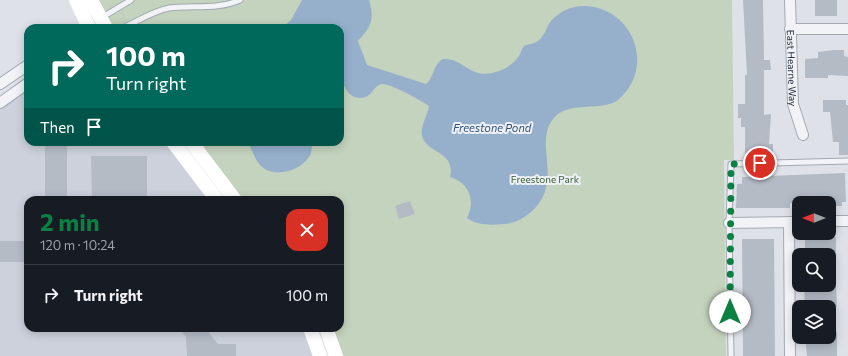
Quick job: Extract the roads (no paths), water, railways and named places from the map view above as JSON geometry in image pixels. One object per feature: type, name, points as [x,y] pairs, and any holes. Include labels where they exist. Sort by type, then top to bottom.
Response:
[{"type":"street","points":[[76,0],[86,24]]},
{"type":"street","points":[[91,0],[103,23]]},
{"type":"street","name":"East Hearne Way","points":[[790,0],[793,104],[803,135]]},
{"type":"street","points":[[790,29],[848,29]]},
{"type":"street","points":[[0,84],[24,68]]},
{"type":"street","points":[[0,103],[24,86]]},
{"type":"street","points":[[176,146],[214,196]]},
{"type":"street","points":[[194,146],[232,196]]},
{"type":"street","points":[[836,221],[848,221]]},
{"type":"street","points":[[730,223],[792,222]]},
{"type":"street","points":[[790,356],[793,240]]},
{"type":"street","points":[[311,332],[320,356]]},
{"type":"street","points":[[327,332],[336,356]]},
{"type":"lane","points":[[103,23],[131,0]]},
{"type":"lane","points":[[131,24],[156,12],[169,8],[211,7],[233,3],[240,0]]},
{"type":"lane","points":[[731,356],[731,164],[848,161]]},
{"type":"water","name":"Freestone Pond","points":[[302,0],[369,0],[372,12],[371,22],[358,41],[367,65],[426,84],[431,78],[437,64],[443,59],[456,61],[473,71],[480,73],[487,74],[503,69],[516,60],[524,46],[538,41],[544,34],[549,23],[563,11],[570,8],[584,6],[599,8],[616,17],[631,34],[637,56],[637,67],[634,78],[628,89],[615,102],[607,105],[566,110],[559,113],[553,119],[548,129],[546,140],[548,176],[546,188],[541,200],[531,212],[522,219],[512,223],[495,225],[480,224],[467,218],[470,212],[471,199],[462,183],[450,177],[451,169],[449,162],[445,157],[429,146],[422,136],[422,128],[429,106],[399,89],[382,84],[368,96],[360,98],[352,95],[344,84],[344,24],[286,24],[291,20]]},
{"type":"water","points":[[250,146],[312,146],[311,154],[305,162],[294,169],[287,171],[274,172],[267,170],[260,165]]},
{"type":"park label","name":"Freestone Park","points":[[545,179]]}]
